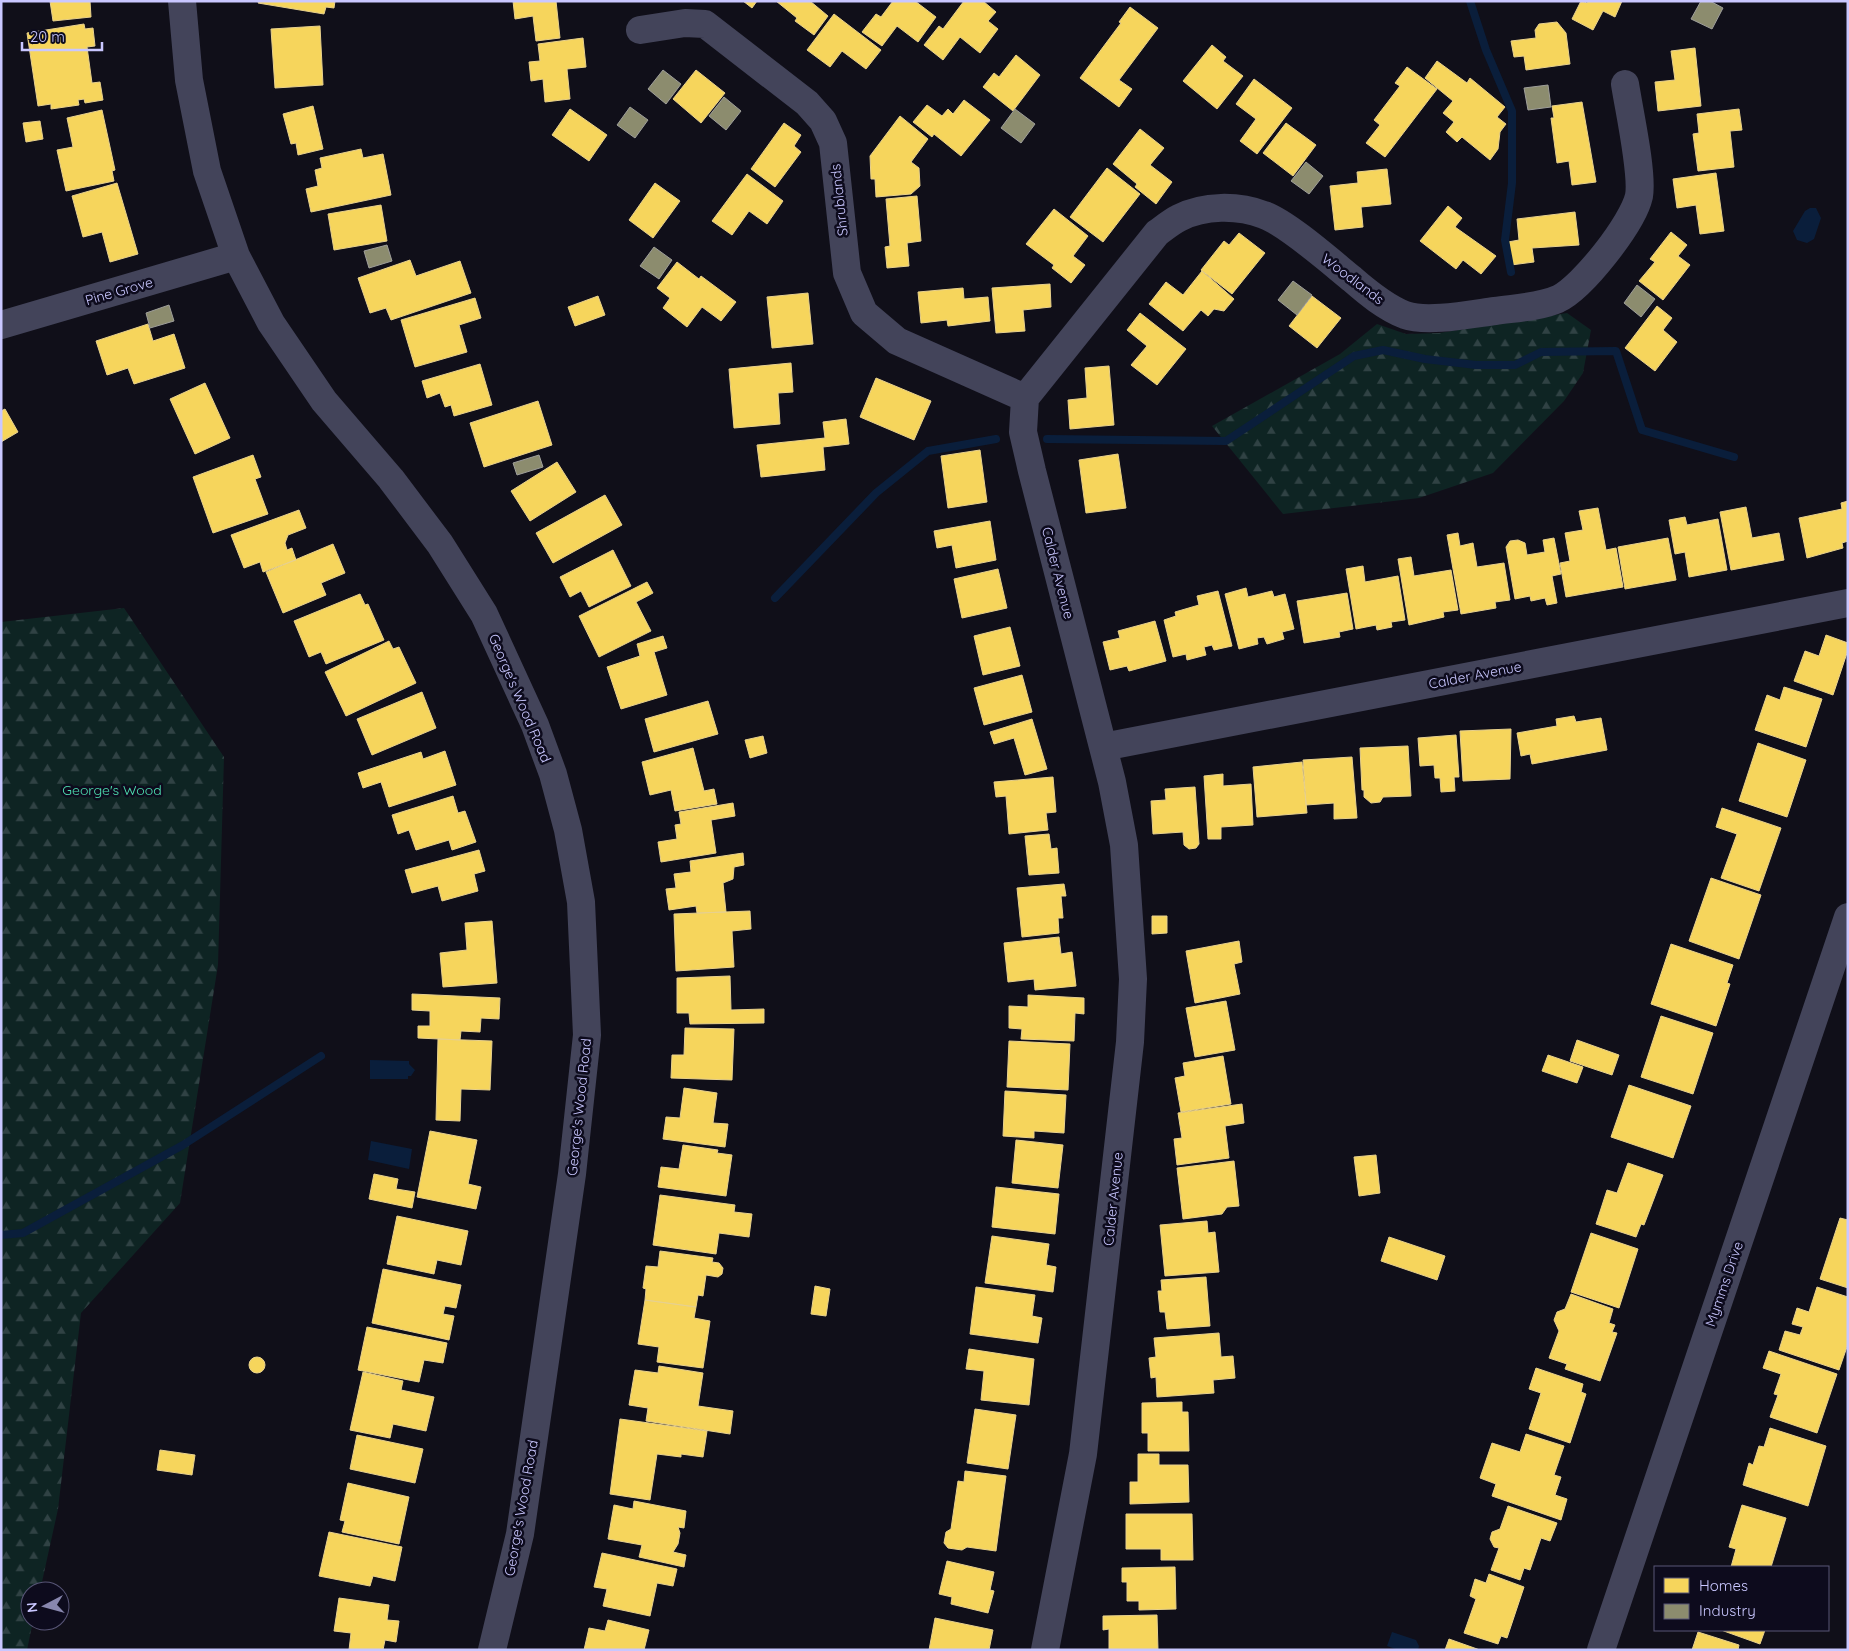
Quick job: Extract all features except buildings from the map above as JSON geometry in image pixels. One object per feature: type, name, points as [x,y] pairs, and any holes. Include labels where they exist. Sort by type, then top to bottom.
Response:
[{"type":"street","name":"George's Wood Road","points":[[182,1],[188,80],[207,171],[236,256],[271,323],[324,401],[391,479],[440,544],[484,614],[535,725],[553,774],[568,830],[581,902],[587,1035],[572,1174],[520,1534],[492,1650]]},
{"type":"street","name":"Shrublands","points":[[640,30],[685,22],[705,24],[807,103],[823,120],[833,143],[847,273],[864,314],[896,340],[1025,398]]},
{"type":"street","name":"Woodlands","points":[[1025,398],[1157,232],[1179,218],[1196,211],[1211,208],[1239,209],[1265,215],[1301,239],[1375,298],[1406,316],[1444,318],[1542,304],[1559,298],[1585,278],[1628,222],[1639,196],[1638,168],[1625,84]]},
{"type":"street","name":"Pine Grove","points":[[1,325],[236,256]]},
{"type":"street","name":"Calder Avenue","points":[[1025,398],[1024,432],[1032,471],[1102,748],[1124,845],[1133,979],[1130,1042],[1083,1454],[1045,1650]]},
{"type":"street","name":"Calder Avenue","points":[[1102,748],[1848,603]]},
{"type":"street","name":"Mymms Drive","points":[[1601,1650],[1848,918]]},
{"type":"green space","points":[[1567,313],[1591,330],[1583,373],[1564,401],[1493,473],[1419,498],[1283,514],[1212,426],[1340,354],[1377,324],[1406,334],[1439,333]]},
{"type":"green space","name":"George's Wood","points":[[124,608],[224,757],[218,965],[180,1203],[81,1313],[58,1509],[42,1581],[20,1581],[20,1631],[31,1631],[27,1650],[1,1650],[1,622]]},
{"type":"water","points":[[1810,208],[1816,208],[1821,218],[1814,239],[1807,243],[1797,240],[1793,231],[1805,211]]},
{"type":"water","points":[[370,1060],[409,1061],[409,1064],[415,1070],[411,1076],[408,1076],[408,1079],[370,1079]]},
{"type":"water","points":[[371,1141],[412,1149],[409,1169],[368,1160]]},
{"type":"water","points":[[1392,1632],[1416,1640],[1419,1646],[1418,1650],[1398,1650],[1387,1646]]},
{"type":"waterway","points":[[1470,1],[1486,50],[1512,111],[1512,183],[1505,240],[1511,272]]},
{"type":"waterway","points":[[1047,439],[1226,441],[1354,356],[1383,350],[1425,359],[1476,365],[1515,365],[1541,352],[1616,351],[1642,430],[1734,457]]},
{"type":"waterway","points":[[775,598],[876,493],[928,451],[996,439]]},
{"type":"waterway","points":[[1,1235],[23,1233],[183,1145],[321,1056]]}]
